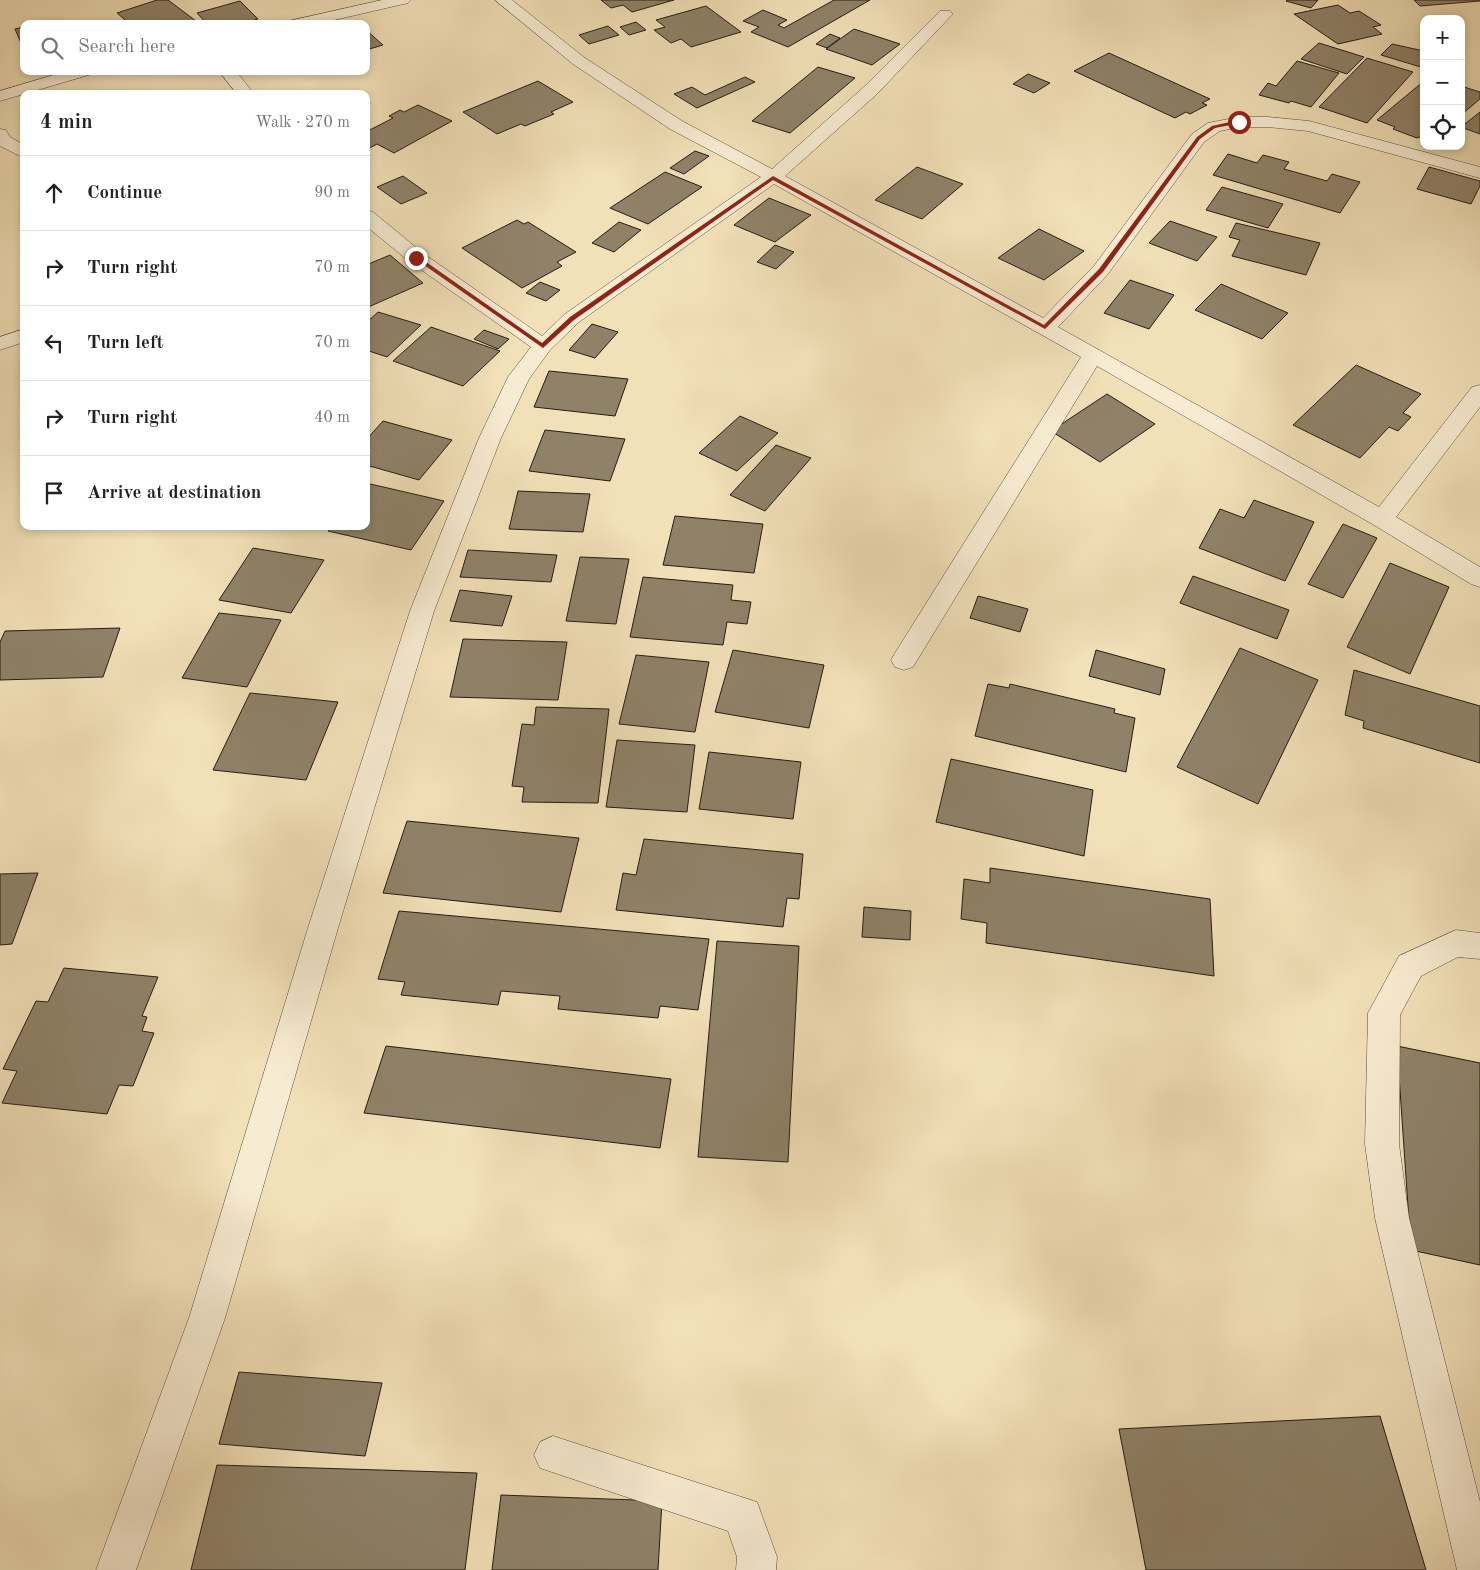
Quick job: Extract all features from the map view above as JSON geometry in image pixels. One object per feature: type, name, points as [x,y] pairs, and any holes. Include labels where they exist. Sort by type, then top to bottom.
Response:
[{"type":"street","points":[[313,20],[403,0]]},
{"type":"street","points":[[503,0],[579,61],[668,119],[1382,518],[1480,578]]},
{"type":"street","points":[[116,1570],[207,1318],[323,928],[422,611],[490,438],[519,377],[543,346],[572,318],[773,177],[871,90],[945,14]]},
{"type":"street","points":[[21,90],[72,75]]},
{"type":"street","points":[[230,75],[243,90]]},
{"type":"street","points":[[0,96],[20,90]]},
{"type":"street","points":[[1045,328],[1101,270],[1198,138],[1214,127],[1239,122],[1268,122],[1309,126],[1480,173]]},
{"type":"street","points":[[0,134],[3,140],[20,151]]},
{"type":"street","points":[[370,219],[416,258],[543,346]]},
{"type":"street","points":[[0,344],[20,336]]},
{"type":"street","points":[[904,660],[1093,355]]},
{"type":"street","points":[[1382,518],[1480,392]]},
{"type":"street","points":[[1477,1570],[1392,1218],[1382,1144],[1384,1013],[1410,966],[1456,943],[1480,946]]},
{"type":"street","points":[[553,1455],[743,1516],[757,1557],[756,1570]]},
{"type":"building","points":[[157,0],[168,0],[195,20],[125,20],[117,13]]},
{"type":"building","points":[[601,0],[674,0],[632,12],[623,5],[611,8]]},
{"type":"building","points":[[834,0],[870,0],[788,47],[751,32],[759,27],[743,21],[763,10],[787,20],[778,25],[784,28]]},
{"type":"building","points":[[1287,0],[1318,0],[1311,8]]},
{"type":"building","points":[[1414,0],[1480,0],[1480,1],[1420,6]]},
{"type":"building","points":[[240,1],[258,19],[203,20],[197,13]]},
{"type":"building","points":[[1338,5],[1350,13],[1359,11],[1381,25],[1373,27],[1382,34],[1338,44],[1294,14]]},
{"type":"building","points":[[706,6],[741,32],[691,47],[681,39],[671,43],[654,30],[665,27],[656,20]]},
{"type":"building","points":[[636,22],[646,30],[629,35],[620,27]]},
{"type":"building","points":[[608,26],[619,35],[589,44],[579,35]]},
{"type":"building","points":[[20,28],[20,41],[15,29]]},
{"type":"building","points":[[854,29],[900,44],[872,65],[826,49]]},
{"type":"building","points":[[370,34],[383,45],[370,49]]},
{"type":"building","points":[[830,34],[840,38],[827,48],[816,44]]},
{"type":"building","points":[[1319,43],[1364,57],[1347,74],[1301,59]]},
{"type":"building","points":[[1392,44],[1420,50],[1420,67],[1381,55]]},
{"type":"building","points":[[1109,53],[1210,99],[1202,103],[1207,105],[1190,114],[1186,112],[1175,118],[1074,71]]},
{"type":"building","points":[[1367,58],[1413,72],[1367,123],[1319,107]]},
{"type":"building","points":[[1297,61],[1339,73],[1311,107],[1259,95],[1268,83],[1276,86]]},
{"type":"building","points":[[818,67],[855,78],[790,133],[752,121]]},
{"type":"building","points":[[1028,74],[1050,83],[1034,93],[1013,84]]},
{"type":"building","points":[[745,77],[755,82],[697,108],[674,94],[692,87],[705,95]]},
{"type":"building","points":[[538,81],[573,102],[551,112],[554,114],[525,126],[521,124],[497,134],[463,112]]},
{"type":"building","points":[[1420,84],[1420,137],[1417,138],[1393,129],[1395,127],[1377,120]]},
{"type":"building","points":[[1465,87],[1480,92],[1480,99],[1465,112]]},
{"type":"building","points":[[418,105],[452,121],[394,153],[377,144],[370,148],[370,130],[393,118],[389,116],[400,110],[404,112]]},
{"type":"building","points":[[1480,112],[1480,134],[1465,128],[1465,124]]},
{"type":"building","points":[[695,151],[709,156],[684,174],[670,168]]},
{"type":"building","points":[[1228,154],[1257,163],[1263,155],[1289,162],[1284,169],[1327,181],[1332,174],[1360,182],[1340,213],[1213,175]]},
{"type":"building","points":[[917,167],[963,184],[922,219],[875,200]]},
{"type":"building","points":[[1429,167],[1480,181],[1480,186],[1471,204],[1417,189]]},
{"type":"building","points":[[665,172],[702,187],[648,224],[610,208]]},
{"type":"building","points":[[403,176],[427,193],[401,204],[377,187]]},
{"type":"building","points":[[1222,187],[1283,204],[1268,228],[1206,210]]},
{"type":"building","points":[[769,198],[811,215],[775,242],[734,225]]},
{"type":"building","points":[[517,220],[524,224],[528,222],[576,252],[557,262],[562,266],[522,288],[462,248]]},
{"type":"building","points":[[1170,221],[1217,237],[1197,261],[1149,243]]},
{"type":"building","points":[[619,222],[641,230],[614,252],[592,243]]},
{"type":"building","points":[[1236,223],[1320,243],[1306,275],[1232,256],[1240,240],[1229,237]]},
{"type":"building","points":[[1039,229],[1084,251],[1044,280],[998,258]]},
{"type":"building","points":[[775,245],[794,252],[776,269],[757,262]]},
{"type":"building","points":[[390,255],[423,283],[370,306],[370,263]]},
{"type":"building","points":[[1130,280],[1174,295],[1149,329],[1104,313]]},
{"type":"building","points":[[540,282],[560,290],[546,301],[526,293]]},
{"type":"building","points":[[1221,284],[1288,313],[1262,339],[1195,310]]},
{"type":"building","points":[[378,312],[421,325],[387,357],[370,351],[370,319]]},
{"type":"building","points":[[592,324],[618,332],[595,358],[569,350]]},
{"type":"building","points":[[431,327],[500,351],[463,386],[393,361]]},
{"type":"building","points":[[484,330],[509,339],[498,349],[474,339]]},
{"type":"building","points":[[1356,365],[1421,394],[1403,413],[1411,417],[1398,431],[1389,427],[1360,458],[1293,425]]},
{"type":"building","points":[[549,371],[628,379],[615,416],[534,407]]},
{"type":"building","points":[[1107,394],[1155,424],[1100,462],[1051,431]]},
{"type":"building","points":[[740,416],[778,433],[737,471],[699,453]]},
{"type":"building","points":[[383,421],[452,440],[419,480],[370,466],[370,436]]},
{"type":"building","points":[[545,430],[625,439],[610,481],[529,471]]},
{"type":"building","points":[[776,445],[811,458],[765,511],[730,495]]},
{"type":"building","points":[[370,484],[444,501],[411,550],[328,531],[370,530]]},
{"type":"building","points":[[518,491],[590,494],[583,532],[509,529]]},
{"type":"building","points":[[1254,500],[1314,522],[1285,581],[1199,548],[1220,509],[1244,518]]},
{"type":"building","points":[[675,516],[763,524],[754,573],[663,565]]},
{"type":"building","points":[[1343,524],[1377,538],[1343,598],[1308,584]]},
{"type":"building","points":[[253,548],[324,560],[291,613],[219,600]]},
{"type":"building","points":[[468,550],[557,555],[551,582],[460,577]]},
{"type":"building","points":[[580,557],[629,559],[616,624],[566,621]]},
{"type":"building","points":[[1390,563],[1449,587],[1410,674],[1347,647]]},
{"type":"building","points":[[1193,576],[1289,610],[1277,639],[1180,603]]},
{"type":"building","points":[[643,577],[733,585],[731,600],[751,602],[747,624],[727,622],[723,645],[630,637]]},
{"type":"building","points":[[460,590],[512,596],[502,626],[450,621]]},
{"type":"building","points":[[978,596],[1028,609],[1020,632],[970,618]]},
{"type":"building","points":[[219,613],[281,620],[247,687],[182,678]]},
{"type":"building","points":[[120,628],[103,677],[0,680],[0,642],[5,631]]},
{"type":"building","points":[[463,639],[567,642],[558,700],[450,697]]},
{"type":"building","points":[[1240,648],[1318,680],[1258,804],[1177,767]]},
{"type":"building","points":[[733,650],[824,665],[809,728],[715,712]]},
{"type":"building","points":[[1096,650],[1165,669],[1160,695],[1089,676]]},
{"type":"building","points":[[636,655],[709,662],[695,732],[619,724]]},
{"type":"building","points":[[1354,670],[1480,706],[1480,763],[1363,728],[1364,721],[1345,715]]},
{"type":"building","points":[[988,684],[1009,688],[1010,684],[1115,709],[1114,713],[1135,718],[1126,772],[975,736]]},
{"type":"building","points":[[250,693],[338,702],[306,780],[213,770]]},
{"type":"building","points":[[536,707],[609,709],[598,803],[522,802],[524,787],[512,786],[522,724],[534,725]]},
{"type":"building","points":[[617,740],[695,745],[687,812],[606,807]]},
{"type":"building","points":[[709,752],[801,762],[793,819],[699,809]]},
{"type":"building","points":[[951,759],[1093,790],[1084,856],[936,822]]},
{"type":"building","points":[[407,821],[579,838],[561,912],[383,893]]},
{"type":"building","points":[[644,839],[803,854],[799,899],[787,898],[783,927],[616,910],[623,873],[636,875]]},
{"type":"building","points":[[990,868],[1210,899],[1214,976],[986,943],[987,923],[961,919],[964,879],[990,883]]},
{"type":"building","points":[[38,873],[12,944],[0,945],[0,874]]},
{"type":"building","points":[[864,907],[911,911],[910,940],[862,937]]},
{"type":"building","points":[[399,911],[709,939],[698,1010],[660,1006],[658,1018],[558,1009],[560,996],[501,991],[498,1005],[401,995],[405,982],[378,979]]},
{"type":"building","points":[[717,941],[799,946],[788,1162],[698,1157]]},
{"type":"building","points":[[64,968],[158,977],[142,1016],[147,1017],[142,1031],[154,1033],[133,1086],[119,1085],[107,1114],[2,1103],[17,1071],[3,1069],[36,1001],[48,1002]]},
{"type":"building","points":[[386,1046],[671,1079],[660,1148],[364,1113]]},
{"type":"building","points":[[1397,1046],[1480,1063],[1480,1265],[1411,1250]]},
{"type":"building","points":[[239,1372],[382,1383],[365,1456],[219,1444]]},
{"type":"building","points":[[1380,1416],[1426,1570],[1146,1570],[1119,1429]]},
{"type":"building","points":[[217,1465],[477,1473],[465,1570],[191,1570]]},
{"type":"building","points":[[501,1495],[662,1501],[658,1570],[492,1570]]},
{"type":"route","points":[[416,258],[543,346],[572,318],[773,177],[1045,328],[1101,270],[1198,138],[1214,127],[1239,122]]}]
